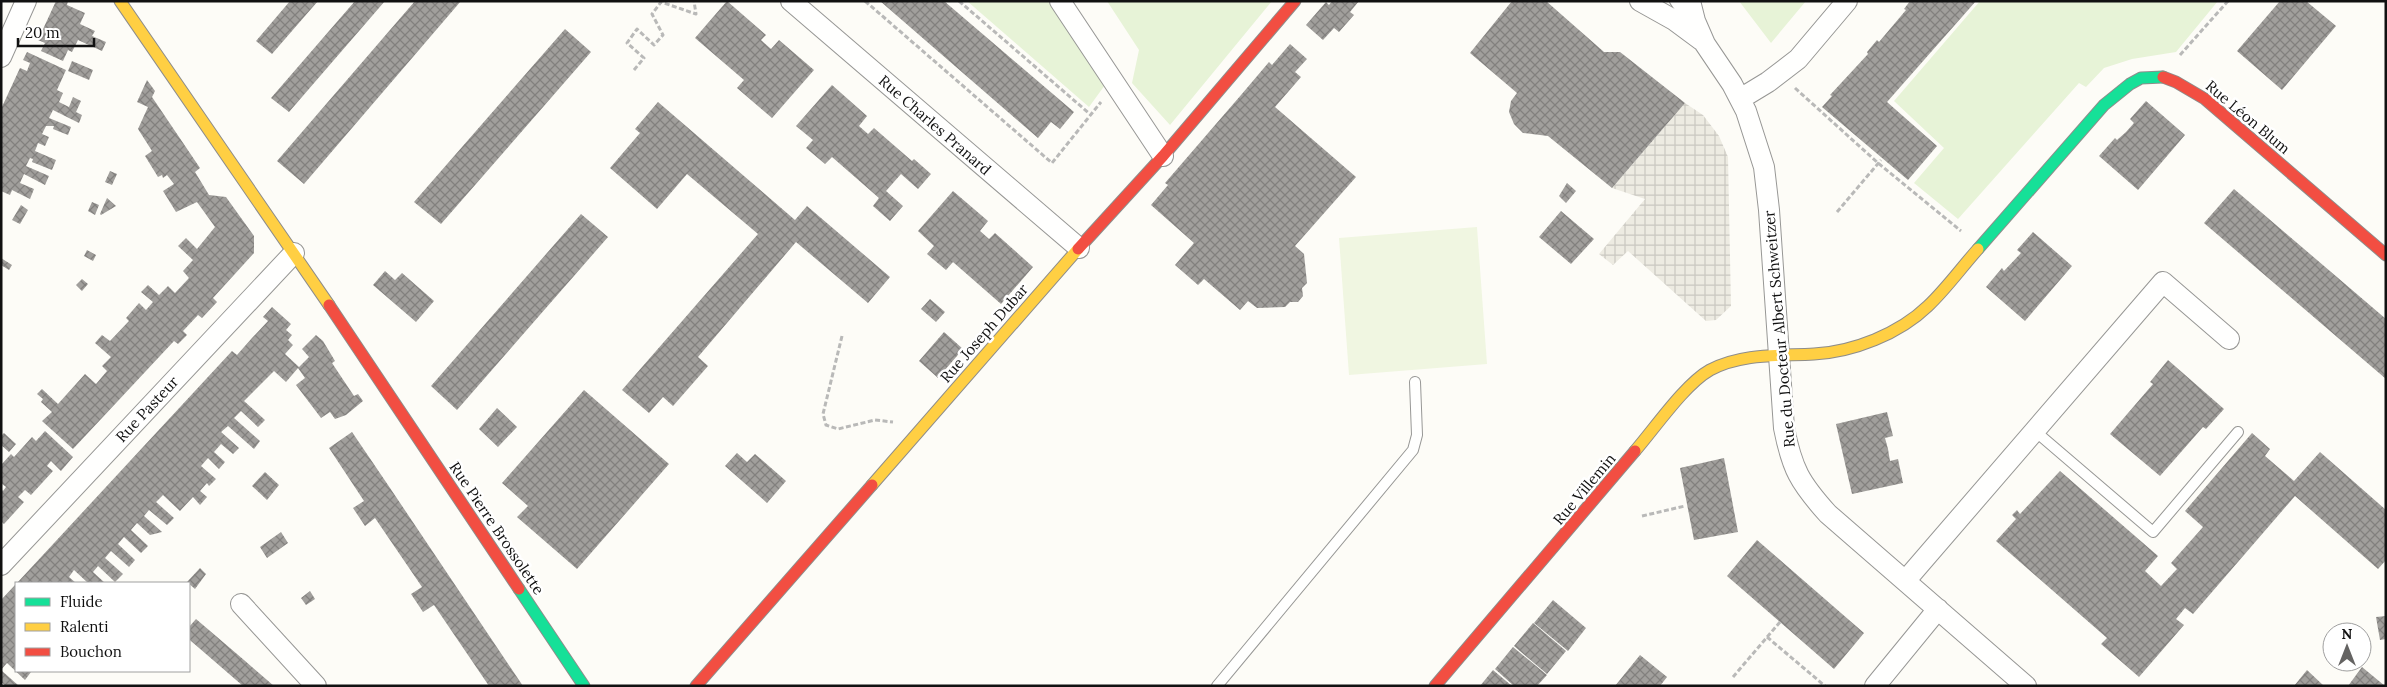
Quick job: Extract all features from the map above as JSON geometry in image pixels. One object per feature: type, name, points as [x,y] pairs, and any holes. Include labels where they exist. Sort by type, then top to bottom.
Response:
[{"type":"street","points":[[1,57],[26,1]]},
{"type":"street","name":"Rue Pierre Brossolette","points":[[120,1],[294,253],[584,686]]},
{"type":"street","name":"Rue Charles Pranard","points":[[791,1],[1079,248]]},
{"type":"street","points":[[1060,1],[1163,156]]},
{"type":"street","name":"Rue Joseph Dubar","points":[[696,686],[1079,248],[1163,156],[1295,1]]},
{"type":"street","points":[[1640,1],[1682,25],[1705,44]]},
{"type":"street","points":[[1690,1],[1695,21],[1705,44]]},
{"type":"street","points":[[1740,98],[1781,74],[1798,59],[1847,1]]},
{"type":"street","name":"Rue du Docteur Albert Schweitzer","points":[[1705,44],[1740,98],[1757,142],[1766,181],[1784,428],[1789,456],[1797,475],[1808,492],[1828,514],[2026,686]]},
{"type":"street","name":"Rue Léon Blum","points":[[1979,246],[2119,90],[2137,78],[2159,76],[2182,83],[2204,99],[2386,255]]},
{"type":"street","name":"Rue Villemin","points":[[1435,686],[1708,369],[1726,361],[1754,357],[1835,352],[1856,346],[1893,330],[1927,308],[1979,246]]},
{"type":"street","name":"Rue Pasteur","points":[[1,565],[294,253]]},
{"type":"street","points":[[1906,580],[2163,282],[2229,339]]},
{"type":"street","points":[[241,604],[316,686]]},
{"type":"street","points":[[1874,686],[1938,609]]},
{"type":"lane","points":[[1675,1],[1705,44]]},
{"type":"lane","points":[[1218,686],[1413,450],[1418,435],[1415,382]]},
{"type":"lane","points":[[2035,431],[2153,532],[2238,432]]},
{"type":"path","points":[[634,70],[644,58],[627,42],[637,29],[654,45],[662,35],[652,14],[661,2],[696,14],[694,1]]},
{"type":"path","points":[[866,1],[1052,162],[1116,84]]},
{"type":"path","points":[[959,1],[1090,115]]},
{"type":"path","points":[[2169,79],[2181,53],[2228,1]]},
{"type":"path","points":[[1781,74],[1801,95],[1878,163],[1979,246]]},
{"type":"path","points":[[1837,212],[1881,160]]},
{"type":"path","points":[[842,336],[823,414],[826,425],[838,429],[875,420],[891,420],[913,437]]},
{"type":"path","points":[[1642,516],[1685,506]]},
{"type":"path","points":[[1733,677],[1780,622]]},
{"type":"path","points":[[1767,637],[1825,686]]},
{"type":"green space","points":[[967,1],[1049,1],[1105,85],[1089,107]]},
{"type":"green space","points":[[1107,1],[1272,1],[1170,125],[1132,83],[1139,50]]},
{"type":"green space","points":[[1739,1],[1806,1],[1771,43]]},
{"type":"green space","points":[[1980,1],[2218,1],[2176,52],[2132,59],[2104,68],[2086,87],[2079,83],[1958,219],[1914,183],[1944,148],[1894,101]]},
{"type":"green space","points":[[1477,227],[1487,364],[1349,375],[1339,238]]},
{"type":"shaded area","points":[[1685,103],[1703,115],[1719,136],[1728,157],[1731,306],[1716,320],[1706,321],[1628,251],[1613,265],[1599,254],[1645,199],[1612,188]]},
{"type":"building","points":[[56,1],[68,1],[67,5],[85,13],[80,24],[95,31],[92,36],[106,42],[102,51],[78,40],[72,52],[68,50],[63,61],[41,51],[45,43],[38,40]]},
{"type":"building","points":[[290,1],[318,1],[272,54],[256,41]]},
{"type":"building","points":[[355,1],[385,1],[289,112],[271,98]]},
{"type":"building","points":[[415,1],[461,1],[304,184],[277,161]]},
{"type":"building","points":[[727,1],[766,35],[761,40],[771,49],[779,40],[814,70],[772,118],[737,88],[744,80],[695,38]]},
{"type":"building","points":[[880,1],[944,1],[1074,112],[1060,129],[1051,122],[1038,138]]},
{"type":"building","points":[[1332,1],[1359,1],[1350,12],[1354,15],[1339,32],[1334,28],[1323,40],[1306,25],[1326,2],[1329,5]]},
{"type":"building","points":[[1512,1],[1546,1],[1604,52],[1620,52],[1685,103],[1612,188],[1548,136],[1523,133],[1514,124],[1509,112],[1511,101],[1517,93],[1470,53]]},
{"type":"building","points":[[1910,1],[1976,1],[1887,102],[1937,146],[1908,180],[1822,107],[1832,96],[1830,95],[1868,54],[1867,52],[1877,40],[1879,42],[1906,10],[1904,9]]},
{"type":"building","points":[[2280,1],[2306,1],[2336,26],[2282,90],[2237,51]]},
{"type":"building","points":[[565,29],[591,52],[441,224],[414,202]]},
{"type":"building","points":[[1290,44],[1307,59],[1295,72],[1301,77],[1275,107],[1356,177],[1295,246],[1304,254],[1307,283],[1302,288],[1303,296],[1298,302],[1290,302],[1285,307],[1257,308],[1248,301],[1240,310],[1204,279],[1198,285],[1175,265],[1194,243],[1151,205],[1168,185],[1165,183],[1269,62],[1272,65]]},
{"type":"building","points":[[27,52],[66,70],[57,90],[63,93],[59,102],[69,107],[73,97],[81,101],[76,112],[82,115],[79,123],[53,110],[49,118],[71,127],[68,135],[53,129],[54,126],[46,126],[42,134],[49,137],[45,146],[38,143],[35,151],[56,160],[52,170],[32,162],[33,159],[30,158],[26,166],[49,176],[45,185],[24,174],[20,183],[34,189],[30,199],[12,190],[10,195],[1,191],[1,109],[20,68],[27,71],[30,63],[23,60]]},
{"type":"building","points":[[72,61],[93,70],[89,80],[68,71]]},
{"type":"building","points":[[147,80],[155,91],[152,97],[200,168],[195,172],[209,195],[226,197],[254,236],[254,253],[213,298],[217,302],[202,318],[198,315],[183,331],[187,335],[178,344],[174,341],[73,449],[42,421],[52,412],[41,402],[43,399],[37,394],[42,389],[58,404],[85,374],[96,384],[107,371],[102,366],[111,357],[95,343],[102,335],[110,341],[129,321],[126,318],[139,303],[146,310],[153,302],[141,292],[148,285],[159,295],[168,286],[175,293],[189,278],[183,271],[193,260],[178,246],[186,238],[197,249],[215,227],[197,202],[176,212],[163,191],[174,184],[167,175],[163,178],[162,175],[158,177],[145,156],[152,151],[138,129],[148,107],[137,102]]},
{"type":"building","points":[[832,85],[867,116],[859,126],[868,134],[874,128],[912,161],[914,159],[931,174],[918,189],[901,174],[886,191],[903,206],[890,221],[873,206],[879,198],[832,157],[825,164],[806,148],[813,140],[796,126]]},
{"type":"building","points":[[2146,101],[2185,135],[2138,190],[2099,156],[2115,138],[2117,140],[2134,123],[2130,119]]},
{"type":"building","points":[[658,102],[795,220],[807,206],[890,277],[868,303],[796,242],[698,357],[708,366],[673,406],[663,397],[649,413],[622,390],[758,234],[687,174],[657,209],[610,168],[640,133],[635,129]]},
{"type":"building","points":[[110,171],[117,174],[112,185],[105,182]]},
{"type":"building","points":[[1567,183],[1576,191],[1566,203],[1559,196]]},
{"type":"building","points":[[2234,189],[2386,319],[2386,379],[2204,223]]},
{"type":"building","points":[[953,191],[988,221],[980,231],[989,239],[995,233],[1033,267],[1001,304],[953,262],[946,270],[927,254],[934,246],[918,231]]},
{"type":"building","points":[[107,198],[116,206],[101,215],[100,214]]},
{"type":"building","points":[[92,202],[99,205],[95,215],[88,211]]},
{"type":"building","points":[[21,205],[28,210],[20,224],[12,220]]},
{"type":"building","points":[[1561,211],[1594,239],[1571,264],[1539,237]]},
{"type":"building","points":[[581,214],[608,237],[457,410],[431,386]]},
{"type":"building","points":[[2033,232],[2072,266],[2025,321],[1986,287],[2002,268],[2004,271],[2021,253],[2017,250]]},
{"type":"building","points":[[87,250],[96,255],[93,261],[84,256]]},
{"type":"building","points":[[1,258],[12,265],[9,270],[1,265]]},
{"type":"building","points":[[385,271],[395,280],[402,273],[434,301],[416,322],[373,285]]},
{"type":"building","points":[[82,279],[88,284],[82,291],[76,285]]},
{"type":"building","points":[[930,299],[945,312],[936,322],[921,309]]},
{"type":"building","points":[[272,307],[291,324],[286,330],[292,335],[288,340],[293,345],[285,354],[299,367],[309,357],[302,349],[316,335],[323,341],[335,361],[332,363],[354,396],[358,394],[363,401],[346,415],[335,419],[330,412],[321,418],[296,385],[305,378],[298,368],[286,382],[274,371],[244,401],[265,420],[258,427],[241,411],[234,418],[260,441],[254,449],[228,426],[221,432],[239,448],[233,454],[221,444],[214,452],[225,462],[219,469],[208,458],[201,466],[216,479],[209,486],[207,483],[200,491],[207,497],[200,505],[193,497],[180,511],[163,495],[156,502],[174,518],[167,525],[149,510],[144,516],[162,532],[150,535],[137,523],[131,530],[148,546],[141,553],[124,537],[118,544],[135,560],[129,567],[111,551],[105,558],[123,574],[115,582],[98,566],[93,572],[104,582],[87,582],[74,570],[69,577],[75,582],[18,582],[232,351],[237,355],[268,321],[263,317]]},
{"type":"building","points":[[944,332],[963,349],[938,378],[919,361]]},
{"type":"building","points":[[2168,360],[2224,409],[2206,429],[2203,427],[2160,476],[2110,434],[2153,384],[2150,382]]},
{"type":"building","points":[[584,390],[669,464],[577,569],[517,517],[528,506],[502,483]]},
{"type":"building","points":[[497,408],[517,427],[498,447],[479,429]]},
{"type":"building","points":[[1887,412],[1893,436],[1885,438],[1890,461],[1898,459],[1903,483],[1852,494],[1836,424]]},
{"type":"building","points":[[45,431],[73,457],[61,471],[51,461],[47,466],[53,471],[31,495],[25,490],[18,497],[24,502],[4,524],[1,521],[1,489],[3,491],[6,487],[1,483],[1,465],[11,454],[14,457],[32,437],[36,441]]},
{"type":"building","points":[[352,432],[523,686],[489,686],[434,605],[423,612],[411,594],[422,587],[375,518],[365,526],[353,508],[364,501],[329,448]]},
{"type":"building","points":[[4,433],[16,444],[9,452],[1,445],[1,436]]},
{"type":"building","points":[[2252,433],[2270,449],[2265,456],[2294,481],[2320,452],[2386,510],[2386,560],[2378,569],[2295,496],[2193,614],[2185,608],[2176,619],[2184,625],[2139,677],[2101,644],[2107,638],[1996,541],[2016,519],[2012,515],[2017,510],[2020,514],[2060,471],[2158,556],[2145,571],[2161,586],[2177,569],[2171,563],[2203,527],[2185,511]]},
{"type":"building","points":[[737,453],[747,462],[755,454],[786,481],[767,503],[725,466]]},
{"type":"building","points":[[1724,458],[1738,532],[1694,540],[1680,468]]},
{"type":"building","points":[[265,472],[279,485],[267,500],[252,486]]},
{"type":"building","points":[[281,532],[288,543],[267,558],[260,547]]},
{"type":"building","points":[[1757,540],[1864,633],[1834,669],[1727,576]]},
{"type":"building","points":[[200,568],[206,574],[195,589],[190,585],[190,582],[187,582]]},
{"type":"building","points":[[15,585],[15,671],[7,663],[1,670],[1,600]]},
{"type":"building","points":[[310,591],[315,599],[306,605],[301,598]]},
{"type":"building","points":[[1553,600],[1586,628],[1568,651],[1534,623]]},
{"type":"building","points":[[2386,616],[2386,639],[2380,640],[2376,617]]},
{"type":"building","points":[[196,619],[274,686],[243,686],[190,640],[190,626]]},
{"type":"building","points":[[1533,623],[1566,651],[1547,674],[1514,646]]},
{"type":"building","points":[[1513,647],[1547,675],[1537,686],[1514,686],[1495,669]]},
{"type":"building","points":[[1640,655],[1667,677],[1660,686],[1615,686]]},
{"type":"building","points":[[1,670],[19,686],[6,686],[1,682]]},
{"type":"building","points":[[1493,670],[1512,686],[1480,686]]},
{"type":"building","points":[[2307,670],[2324,686],[2294,686]]},
{"type":"building","points":[[17,672],[31,672],[25,680]]},
{"type":"building","points":[[2358,672],[2368,672],[2385,686],[2348,686]]},
{"type":"traffic: fast","points":[[1978,249],[2104,105],[2130,84],[2141,78],[2163,77]]},
{"type":"traffic: fast","points":[[519,589],[584,686]]},
{"type":"traffic: slow","points":[[120,1],[329,305]]},
{"type":"traffic: slow","points":[[872,485],[1078,249]]},
{"type":"traffic: slow","points":[[1635,451],[1691,385],[1710,370],[1748,358],[1829,353],[1875,340],[1903,325],[1928,306],[1978,249]]},
{"type":"traffic: jam","points":[[1078,249],[1163,156],[1295,1]]},
{"type":"traffic: jam","points":[[2163,77],[2176,82],[2205,99],[2386,255]]},
{"type":"traffic: jam","points":[[329,305],[519,589]]},
{"type":"traffic: jam","points":[[1435,686],[1635,451]]},
{"type":"traffic: jam","points":[[696,686],[872,485]]}]
